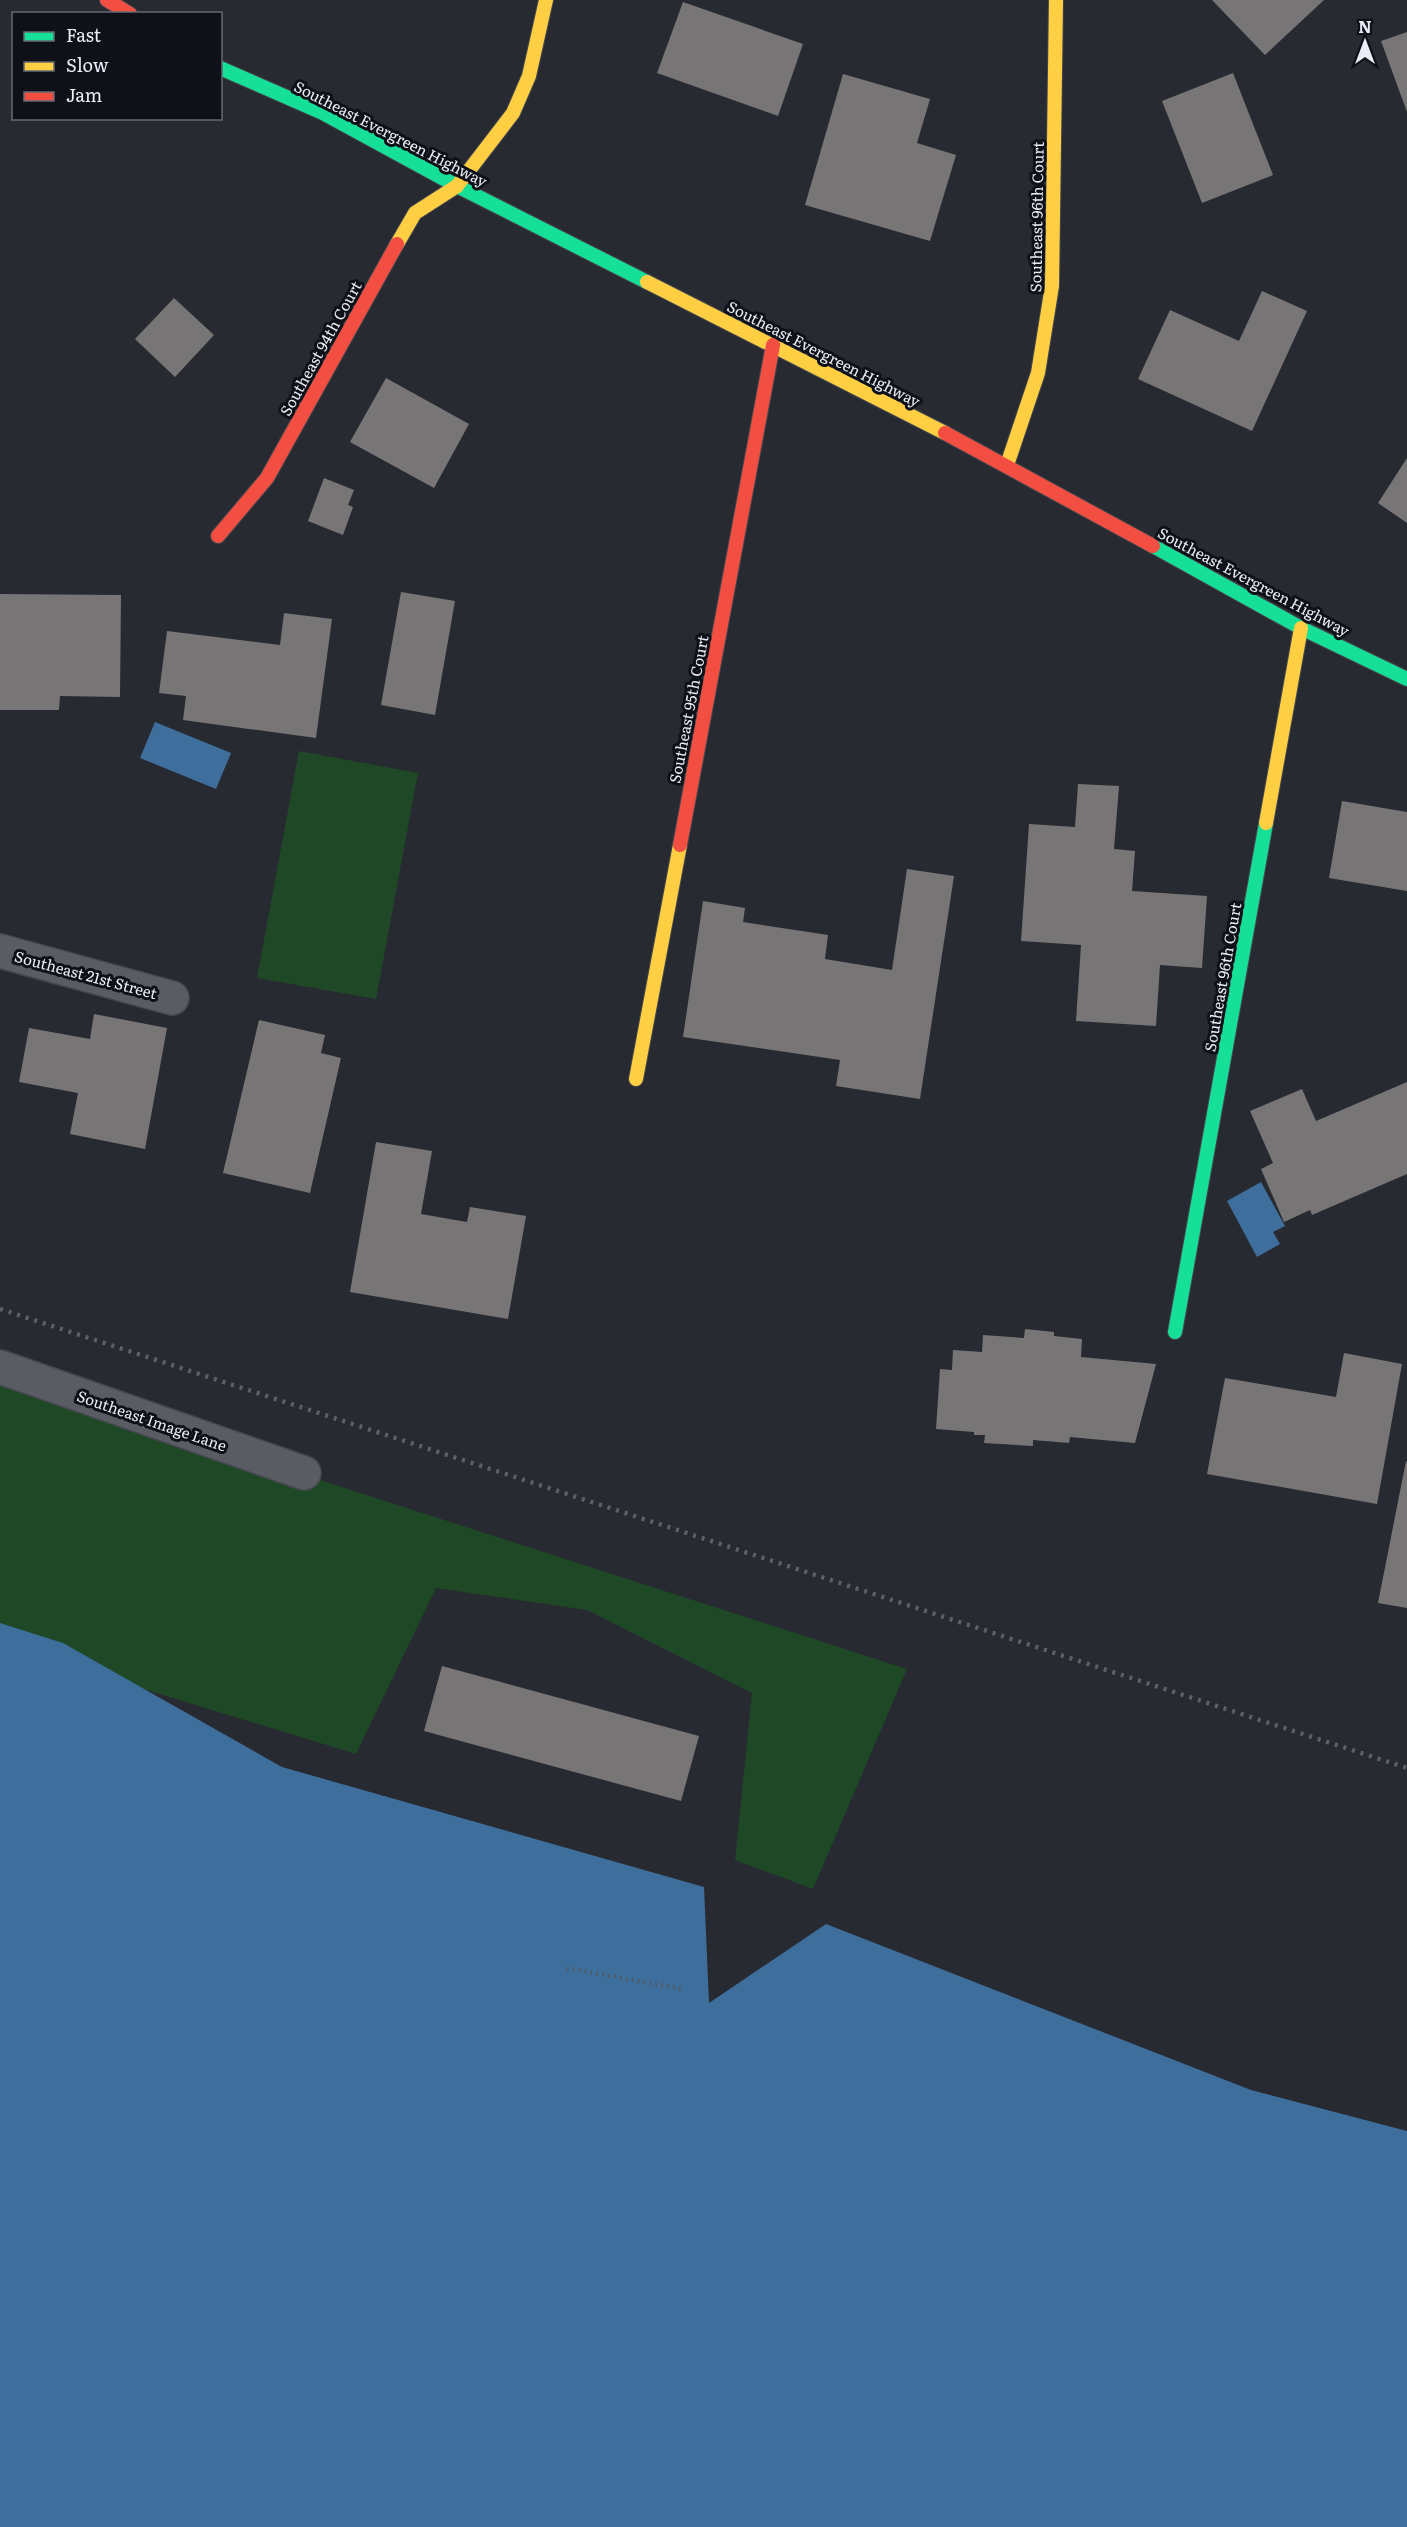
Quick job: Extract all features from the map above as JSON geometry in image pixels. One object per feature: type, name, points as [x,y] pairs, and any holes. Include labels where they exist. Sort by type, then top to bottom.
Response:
[{"type":"street","points":[[107,0],[127,12]]},
{"type":"street","points":[[457,186],[513,113],[529,75],[546,0]]},
{"type":"street","name":"Southeast 96th Court","points":[[1007,465],[1038,373],[1052,286],[1056,0]]},
{"type":"street","name":"Southeast Evergreen Highway","points":[[222,69],[323,113],[457,186],[1007,465],[1301,628],[1407,680]]},
{"type":"street","name":"Southeast 94th Court","points":[[218,536],[267,478],[415,213],[457,186]]},
{"type":"street","name":"Southeast 95th Court","points":[[636,1079],[773,345]]},
{"type":"street","name":"Southeast 96th Court","points":[[1175,1332],[1301,628]]},
{"type":"street","name":"Southeast 21st Street","points":[[0,951],[172,998]]},
{"type":"street","name":"Southeast Image Lane","points":[[0,1367],[304,1473]]},
{"type":"path","points":[[567,1968],[681,1989]]},
{"type":"green space","points":[[299,751],[418,773],[376,999],[257,978]]},
{"type":"green space","points":[[0,1377],[907,1669],[813,1889],[735,1860],[752,1693],[587,1610],[436,1588],[356,1754],[0,1645]]},
{"type":"water","points":[[155,722],[231,753],[216,789],[140,758]]},
{"type":"water","points":[[1261,1182],[1285,1226],[1273,1232],[1280,1244],[1257,1257],[1227,1201]]},
{"type":"water","points":[[0,1623],[63,1643],[282,1767],[704,1887],[709,2003],[826,1924],[1251,2090],[1407,2131],[1407,2527],[0,2527]]},
{"type":"building","points":[[1212,0],[1324,0],[1265,55]]},
{"type":"building","points":[[683,2],[803,44],[778,116],[657,73]]},
{"type":"building","points":[[1407,32],[1407,112],[1381,41]]},
{"type":"building","points":[[1233,73],[1273,175],[1202,203],[1162,101]]},
{"type":"building","points":[[843,74],[930,99],[917,143],[956,155],[930,241],[805,205]]},
{"type":"building","points":[[1262,291],[1307,311],[1252,431],[1138,379],[1170,310],[1239,341]]},
{"type":"building","points":[[174,298],[214,335],[175,377],[135,339]]},
{"type":"building","points":[[386,378],[469,424],[434,488],[350,442]]},
{"type":"building","points":[[1407,458],[1407,523],[1378,503]]},
{"type":"building","points":[[324,478],[354,490],[348,505],[353,507],[343,535],[308,521]]},
{"type":"building","points":[[401,592],[455,601],[435,715],[381,705]]},
{"type":"building","points":[[0,594],[121,595],[120,697],[60,696],[59,710],[0,710]]},
{"type":"building","points":[[284,613],[332,619],[316,738],[183,720],[186,696],[159,693],[167,631],[280,645]]},
{"type":"building","points":[[1078,784],[1119,786],[1114,849],[1135,851],[1132,891],[1207,896],[1202,968],[1160,965],[1156,1026],[1076,1021],[1081,945],[1021,941],[1029,824],[1075,827]]},
{"type":"building","points":[[1342,801],[1407,812],[1407,891],[1329,878]]},
{"type":"building","points":[[907,869],[954,876],[920,1099],[836,1086],[840,1060],[683,1037],[703,901],[745,908],[743,922],[828,935],[825,959],[892,970]]},
{"type":"building","points":[[94,1014],[167,1028],[145,1149],[70,1134],[78,1093],[19,1082],[29,1028],[90,1039]]},
{"type":"building","points":[[259,1020],[325,1035],[321,1053],[341,1058],[310,1193],[223,1173]]},
{"type":"building","points":[[1407,1082],[1407,1174],[1312,1215],[1310,1210],[1284,1222],[1261,1169],[1273,1163],[1250,1111],[1302,1089],[1316,1121]]},
{"type":"building","points":[[376,1142],[432,1151],[421,1214],[467,1222],[470,1207],[526,1216],[508,1319],[350,1292]]},
{"type":"building","points":[[1025,1329],[1054,1332],[1054,1336],[1082,1339],[1081,1357],[1156,1364],[1135,1443],[1070,1437],[1069,1443],[1033,1440],[1033,1446],[984,1443],[985,1435],[936,1429],[940,1369],[952,1370],[953,1350],[982,1352],[983,1335],[1024,1338]]},
{"type":"building","points":[[1344,1353],[1402,1364],[1377,1504],[1207,1474],[1225,1378],[1336,1397]]},
{"type":"building","points":[[1407,1462],[1407,1608],[1378,1603]]},
{"type":"building","points":[[442,1666],[699,1736],[681,1801],[424,1731]]},
{"type":"railway","points":[[0,1309],[1407,1768]]},
{"type":"traffic: fast","points":[[222,69],[323,113],[457,186],[647,282]]},
{"type":"traffic: fast","points":[[1153,546],[1301,628],[1407,679]]},
{"type":"traffic: fast","points":[[1175,1332],[1266,823]]},
{"type":"traffic: slow","points":[[397,244],[415,213],[457,186],[513,113],[529,76],[546,0]]},
{"type":"traffic: slow","points":[[1007,465],[1038,373],[1052,286],[1056,0]]},
{"type":"traffic: slow","points":[[647,282],[945,433]]},
{"type":"traffic: slow","points":[[1266,823],[1301,628]]},
{"type":"traffic: slow","points":[[636,1079],[680,845]]},
{"type":"traffic: jam","points":[[107,0],[127,12]]},
{"type":"traffic: jam","points":[[218,536],[267,478],[397,244]]},
{"type":"traffic: jam","points":[[680,845],[773,345]]},
{"type":"traffic: jam","points":[[945,433],[1153,546]]}]
